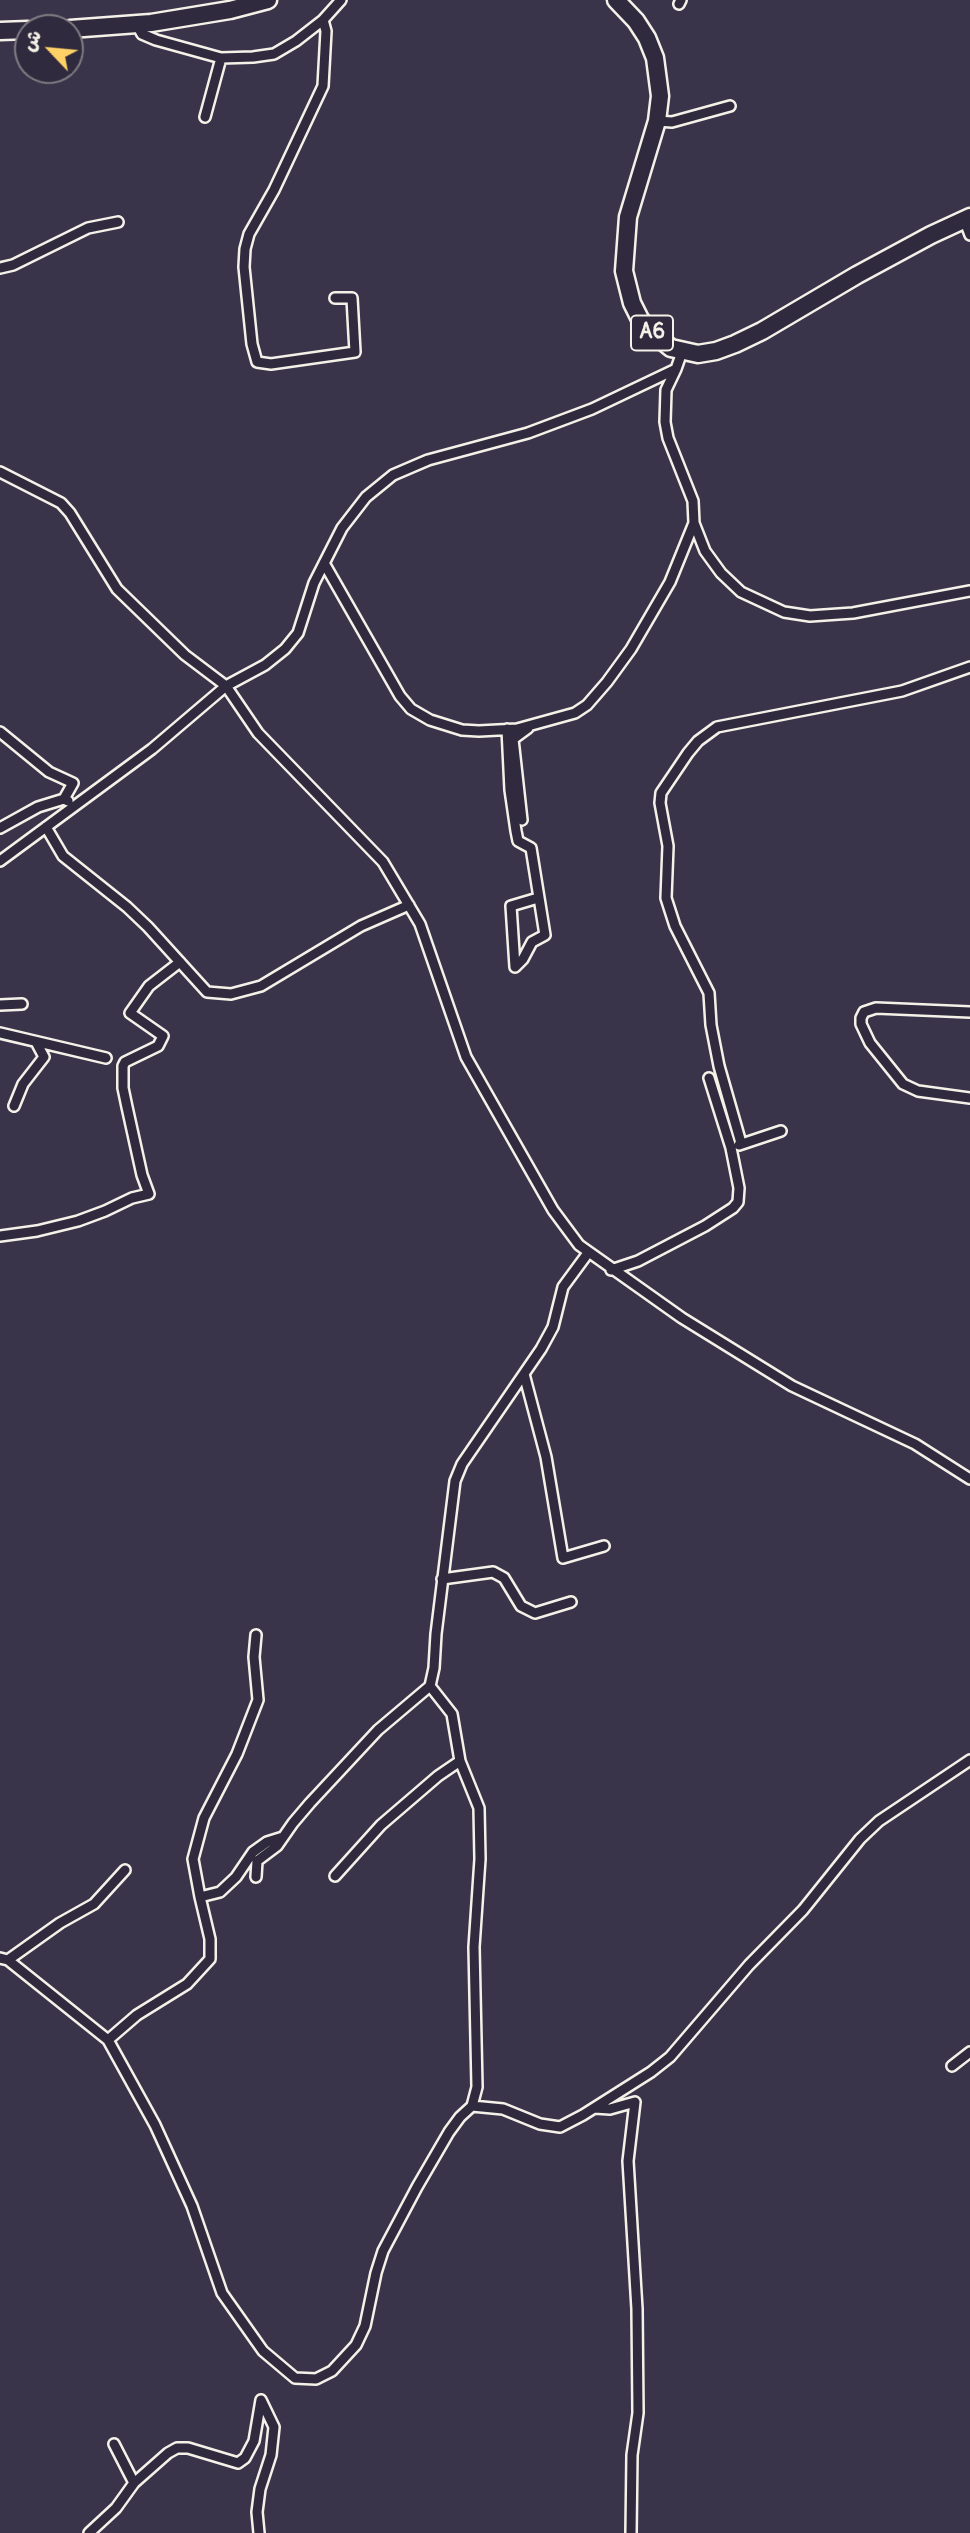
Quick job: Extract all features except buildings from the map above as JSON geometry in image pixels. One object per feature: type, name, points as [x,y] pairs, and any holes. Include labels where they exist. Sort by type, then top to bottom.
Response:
[{"type":"highway","points":[[84,28],[137,25],[192,17],[268,0]]},
{"type":"highway","name":"A6","points":[[616,0],[636,21],[655,58],[660,96],[657,121],[628,217],[624,271],[632,303],[640,319],[661,341],[682,352],[698,354],[735,344],[867,269],[968,224]]},
{"type":"street","points":[[137,25],[142,34],[149,37],[221,58],[274,54],[323,20],[341,0]]},
{"type":"street","points":[[323,20],[326,31],[323,86],[244,249],[252,344],[257,362],[271,364],[355,352],[352,298],[335,299]]},
{"type":"street","points":[[205,117],[221,58]]},
{"type":"street","points":[[657,121],[672,122],[730,106]]},
{"type":"street","points":[[0,268],[13,265],[88,228],[118,222]]},
{"type":"street","points":[[682,352],[666,390],[664,422],[693,501],[694,523],[705,551],[732,584],[755,600],[784,612],[810,616],[853,614],[970,591]]},
{"type":"street","points":[[0,861],[152,748],[226,686],[265,665],[285,649],[298,634],[314,583],[342,528],[366,497],[393,475],[428,460],[528,433],[592,409],[676,369]]},
{"type":"street","points":[[0,472],[61,503],[117,589],[185,655],[226,686],[258,733],[383,862],[420,924],[466,1057],[481,1087],[570,1235],[588,1253],[682,1318],[792,1386],[915,1444],[970,1479]]},
{"type":"street","points":[[324,563],[400,696],[411,709],[444,726],[479,731],[530,727],[575,713],[587,705],[607,682],[631,649],[670,582],[694,523]]},
{"type":"street","points":[[741,1143],[710,1025],[709,993],[675,926],[666,898],[668,846],[660,803],[662,793],[698,741],[717,727],[902,691],[970,667]]},
{"type":"street","points":[[522,820],[513,739],[530,727]]},
{"type":"street","points":[[507,729],[510,790],[516,831],[518,841],[531,848],[545,935],[532,942],[523,959],[514,967],[511,906],[538,898]]},
{"type":"street","points":[[0,732],[49,772],[73,783],[64,799],[38,807],[0,828]]},
{"type":"street","points":[[64,799],[76,806]]},
{"type":"street","points":[[46,827],[63,856],[127,907],[207,992],[241,992],[261,986],[361,926],[409,905]]},
{"type":"street","points":[[0,1236],[78,1221],[105,1212],[132,1198],[149,1194],[142,1175],[123,1088],[123,1066],[125,1062],[158,1046],[163,1037],[131,1013],[149,986],[180,962]]},
{"type":"street","points":[[0,1005],[22,1004]]},
{"type":"street","points":[[970,1012],[876,1008],[864,1012],[860,1018],[870,1043],[903,1084],[918,1091],[970,1098]]},
{"type":"street","points":[[0,1033],[106,1058]]},
{"type":"street","points":[[14,1106],[23,1084],[44,1057],[36,1042]]},
{"type":"street","points":[[611,1269],[638,1261],[705,1226],[738,1202],[740,1194],[731,1148],[709,1079]]},
{"type":"street","points":[[731,1148],[781,1131]]},
{"type":"street","points":[[256,1877],[257,1861],[275,1848],[301,1813],[371,1737],[430,1686],[452,1497],[458,1472],[554,1327],[564,1287],[588,1253]]},
{"type":"street","points":[[524,1374],[546,1457],[563,1558],[604,1546]]},
{"type":"street","points":[[442,1579],[493,1572],[504,1578],[522,1606],[535,1613],[571,1602]]},
{"type":"street","points":[[108,2040],[137,2015],[187,1984],[210,1959],[210,1939],[193,1858],[204,1818],[237,1754],[257,1700],[254,1657],[256,1634]]},
{"type":"street","points":[[125,1870],[94,1904],[4,1959],[108,2040],[155,2125],[192,2206],[222,2293],[263,2351],[295,2378],[316,2379],[332,2371],[356,2345],[365,2326],[383,2251],[449,2132],[472,2106],[477,2087],[474,1947],[481,1859],[479,1808],[460,1761],[452,1714],[430,1686]]},
{"type":"street","points":[[472,2106],[503,2109],[554,2127],[566,2125],[651,2073],[670,2057],[749,1965],[803,1910],[860,1839],[879,1821],[970,1760]]},
{"type":"street","points":[[335,1876],[381,1825],[438,1776],[460,1761]]},
{"type":"street","points":[[200,1897],[220,1892],[236,1877],[253,1852],[267,1842],[284,1837]]},
{"type":"street","points":[[952,2066],[970,2052]]},
{"type":"street","points":[[595,2108],[610,2109],[635,2102],[628,2161],[637,2309],[638,2413],[632,2455],[631,2533]]},
{"type":"street","points":[[89,2533],[116,2508],[134,2483],[177,2448],[196,2450],[238,2463],[245,2458],[254,2441],[261,2400],[274,2427],[271,2455],[260,2489],[257,2512],[259,2533]]},
{"type":"street","points":[[114,2444],[134,2483]]}]
